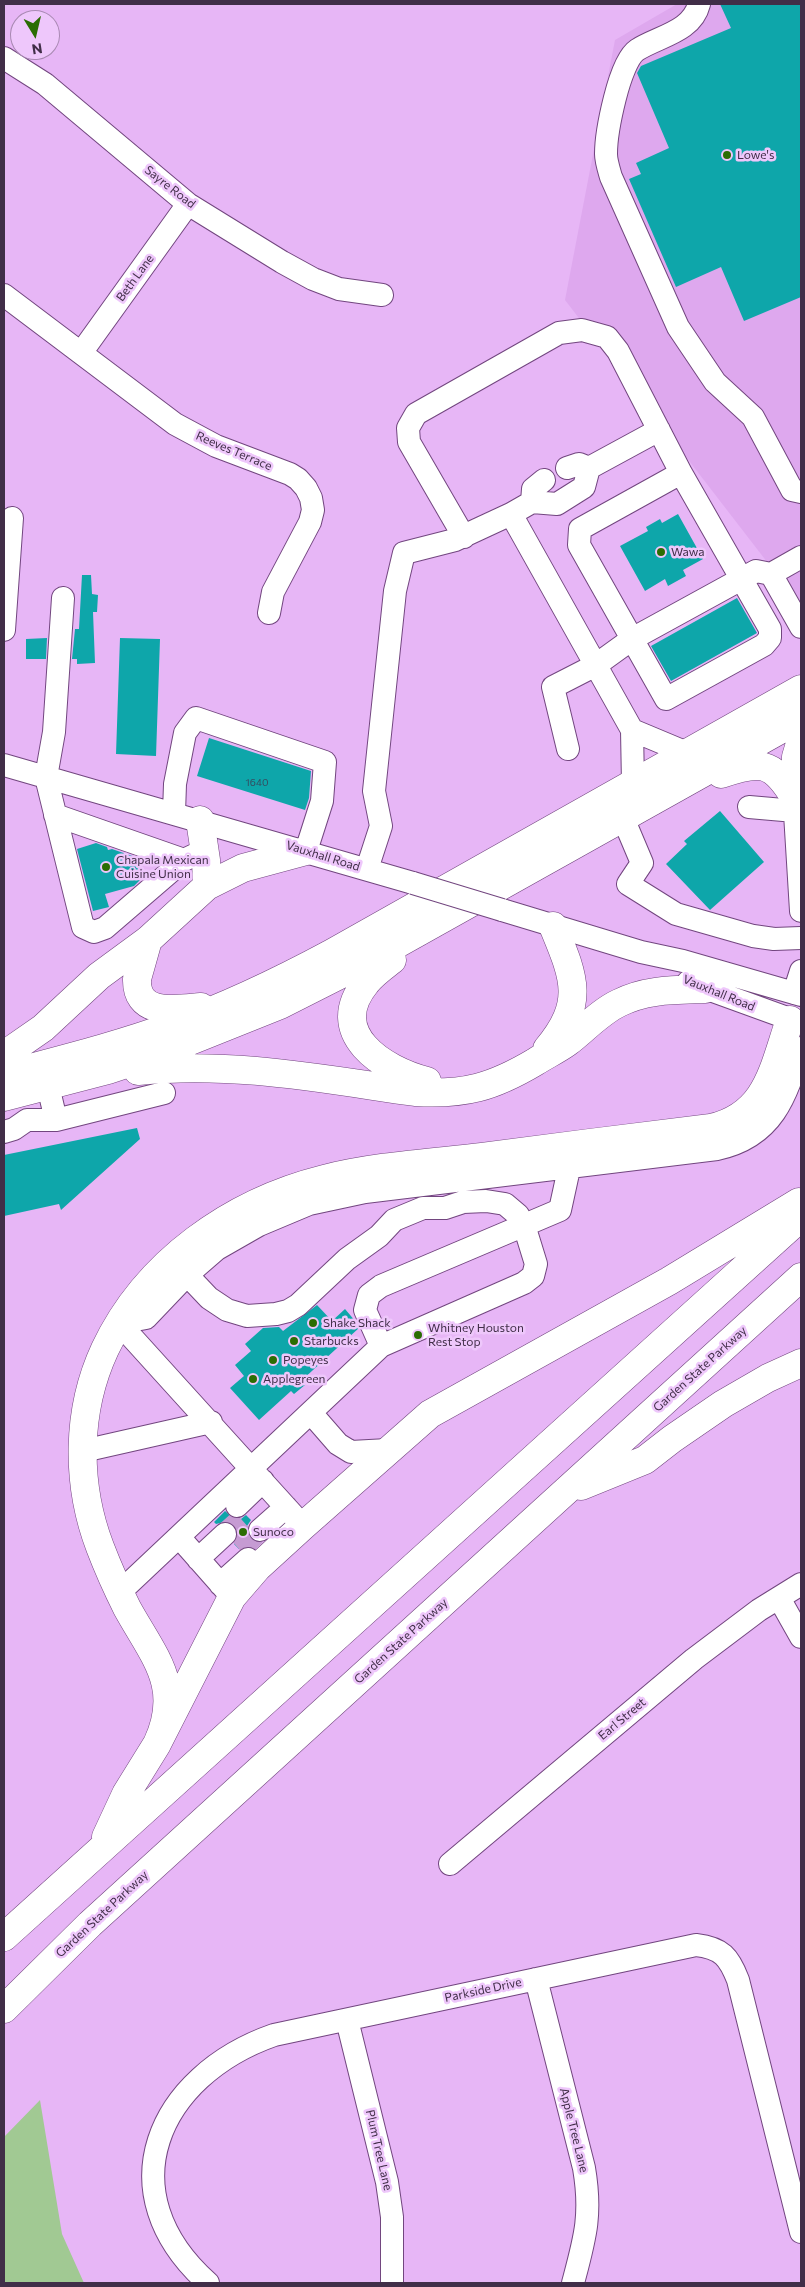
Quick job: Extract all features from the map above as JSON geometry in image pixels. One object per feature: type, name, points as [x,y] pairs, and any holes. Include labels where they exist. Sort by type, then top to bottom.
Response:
[{"type":"highway","points":[[4,1075],[115,1045],[225,1006],[309,966],[801,690]]},
{"type":"highway","points":[[4,1097],[82,1077],[166,1052],[253,1017],[337,977],[801,718]]},
{"type":"highway","points":[[794,804],[796,757],[801,740]]},
{"type":"highway","points":[[674,790],[740,768],[758,765],[766,766],[778,774],[794,804]]},
{"type":"highway","points":[[200,820],[195,855],[207,886]]},
{"type":"highway","points":[[4,1055],[43,1028],[99,976],[148,940],[207,886],[243,868],[306,851]]},
{"type":"highway","points":[[450,915],[372,976],[360,991],[353,1017],[357,1034],[366,1049],[373,1057],[393,1070],[429,1081],[478,1087]]},
{"type":"highway","points":[[534,1062],[550,1045],[563,1025],[568,1015],[573,995],[570,967],[553,926]]},
{"type":"highway","points":[[148,940],[137,979],[139,992],[145,1002],[165,1009],[225,1006]]},
{"type":"highway","points":[[82,1077],[158,1069],[204,1067],[264,1071],[422,1092],[453,1092],[478,1087],[509,1077],[567,1043],[600,1015],[620,1002],[650,993],[705,989]]},
{"type":"highway","points":[[100,1850],[126,1794],[157,1744],[169,1707],[166,1681],[104,1557],[92,1521],[85,1486],[82,1451],[89,1393],[101,1358],[119,1323],[142,1291],[179,1267],[196,1240],[236,1214],[269,1197],[306,1184],[364,1171],[574,1155],[711,1128],[739,1118],[753,1107],[764,1092],[797,1021]]},
{"type":"highway","points":[[157,1744],[205,1567],[257,1568],[278,1498],[388,1450],[430,1414],[661,1286],[801,1201]]},
{"type":"highway","points":[[4,1937],[801,1217]]},
{"type":"highway","name":"Garden State Parkway","points":[[4,2008],[90,1924],[801,1277]]},
{"type":"highway","points":[[566,1492],[645,1460],[723,1404],[801,1362]]},
{"type":"street","points":[[699,4],[696,14],[677,31],[636,51],[621,74],[606,155],[611,177],[678,327],[716,382],[753,418],[792,490],[801,492]]},
{"type":"street","name":"Sayre Road","points":[[4,58],[45,84],[188,204],[282,262],[313,278],[338,288],[382,294]]},
{"type":"street","name":"Beth Lane","points":[[81,353],[188,204]]},
{"type":"street","name":"Reeves Terrace","points":[[4,295],[176,424],[216,446],[290,474],[306,488],[311,498],[313,510],[310,522],[274,592],[269,613]]},
{"type":"street","points":[[464,537],[409,442],[408,428],[416,414],[559,333],[582,330],[607,337],[618,351],[681,473],[770,629],[770,638],[764,645],[666,699],[579,545],[580,529],[681,473]]},
{"type":"street","points":[[367,869],[381,826],[374,791],[395,591],[404,553],[464,537],[532,502],[557,504],[584,487],[578,468],[659,430]]},
{"type":"street","points":[[532,502],[533,489],[544,480]]},
{"type":"street","points":[[511,514],[632,730],[633,784]]},
{"type":"street","points":[[4,630],[12,518]]},
{"type":"street","points":[[568,749],[553,687],[596,665],[632,640],[756,572],[770,574],[801,557]]},
{"type":"street","points":[[770,574],[800,623]]},
{"type":"street","points":[[63,598],[54,732],[46,777],[83,927],[94,932],[105,928],[195,855]]},
{"type":"street","points":[[174,813],[175,784],[185,734],[196,718],[325,762],[322,801],[306,851]]},
{"type":"street","points":[[632,730],[687,753]]},
{"type":"street","name":"Vauxhall Road","points":[[4,765],[306,851],[641,952],[798,994]]},
{"type":"street","points":[[749,807],[794,804],[799,857],[801,911]]},
{"type":"street","points":[[55,815],[195,855]]},
{"type":"street","points":[[623,818],[642,863],[628,884],[676,914],[753,936],[774,939],[801,938]]},
{"type":"street","name":"Vauxhall Road","points":[[641,952],[681,978],[705,989],[797,1021]]},
{"type":"street","points":[[798,994],[801,971]]},
{"type":"street","points":[[381,1346],[365,1310],[367,1299],[373,1291],[560,1210],[574,1155],[717,1149],[749,1137],[766,1125],[778,1108],[801,1048]]},
{"type":"street","points":[[48,1086],[56,1120]]},
{"type":"street","points":[[4,1132],[14,1129],[27,1120],[56,1120],[164,1092]]},
{"type":"street","points":[[179,1267],[209,1298],[227,1310],[246,1316],[276,1314],[288,1311],[298,1305],[347,1260],[379,1236],[394,1220],[423,1208],[445,1208],[464,1202],[499,1202],[512,1208],[524,1226],[536,1264],[535,1272],[529,1280],[381,1346],[311,1413],[278,1498],[253,1523],[278,1498]]},
{"type":"street","points":[[119,1323],[211,1422],[278,1498]]},
{"type":"street","points":[[311,1413],[338,1444],[351,1452],[388,1450]]},
{"type":"street","points":[[82,1451],[211,1422]]},
{"type":"street","points":[[205,1567],[278,1498]]},
{"type":"street","points":[[120,1592],[205,1567],[232,1542],[205,1567]]},
{"type":"street","name":"Earl Street","points":[[450,1864],[694,1659],[759,1610],[801,1584]]},
{"type":"street","points":[[779,1598],[801,1637]]},
{"type":"street","name":"Parkside Drive","points":[[208,2283],[176,2248],[164,2227],[156,2199],[153,2180],[153,2160],[163,2124],[172,2110],[207,2072],[228,2055],[248,2044],[274,2035],[690,1946],[711,1947],[724,1954],[738,1980],[801,2232]]},
{"type":"street","name":"Apple Tree Lane","points":[[536,1979],[584,2168],[588,2192],[586,2232],[573,2283]]},
{"type":"street","name":"Plum Tree Lane","points":[[347,2020],[388,2182],[392,2217],[392,2283]]},
{"type":"shaded area","points":[[677,4],[801,4],[801,606],[565,300],[615,40]]},
{"type":"green space","points":[[40,2100],[62,2234],[84,2283],[4,2283],[4,2137]]},
{"type":"building","name":"Lowe's","points":[[720,4],[801,4],[801,297],[744,321],[721,267],[676,287],[629,179],[641,174],[636,163],[669,148],[637,73],[641,66],[731,28]]},
{"type":"building","name":"Wawa","points":[[678,514],[703,559],[683,570],[686,576],[668,586],[665,579],[645,591],[620,546],[648,531],[646,527],[660,519],[662,523]]},
{"type":"building","points":[[82,575],[91,575],[92,594],[98,595],[97,612],[93,612],[95,663],[77,664],[77,659],[72,659],[75,629],[79,629]]},
{"type":"building","points":[[737,598],[757,633],[671,681],[651,646]]},
{"type":"building","points":[[47,638],[46,659],[26,659],[26,639]]},
{"type":"building","points":[[120,638],[160,639],[156,756],[116,754]]},
{"type":"building","points":[[209,738],[311,771],[309,798],[305,810],[197,776]]},
{"type":"building","points":[[720,811],[764,862],[710,910],[666,864],[687,844],[684,841]]},
{"type":"building","name":"Chapala Mexican Cuisine Union","points":[[96,843],[107,847],[108,850],[112,849],[135,857],[141,879],[134,886],[105,894],[109,907],[93,911],[77,849]]},
{"type":"building","points":[[137,1128],[140,1139],[61,1210],[59,1204],[4,1216],[4,1155]]},
{"type":"building","points":[[317,1305],[332,1321],[345,1309],[359,1328],[301,1381],[305,1385],[294,1394],[291,1391],[259,1420],[230,1388],[244,1376],[235,1365],[251,1351],[245,1344],[263,1328],[279,1327],[283,1331]]},
{"type":"building","points":[[225,1511],[234,1519],[241,1519],[246,1515],[251,1520],[247,1526],[250,1538],[255,1542],[261,1543],[255,1548],[246,1546],[239,1549],[234,1544],[238,1537],[235,1525],[228,1521],[216,1524],[214,1522]]},
{"type":"tunnel","points":[[225,1534],[246,1515]]},
{"type":"tunnel","points":[[239,1549],[260,1530]]},
{"type":"place","name":"Lowe's","points":[[727,155]]},
{"type":"place","name":"Wawa","points":[[661,552]]},
{"type":"place","name":"Chapala Mexican Cuisine Union","points":[[106,867]]},
{"type":"place","name":"Shake Shack","points":[[313,1323]]},
{"type":"place","name":"Whitney Houston Rest Stop","points":[[418,1335]]},
{"type":"place","name":"Starbucks","points":[[294,1341]]},
{"type":"place","name":"Popeyes","points":[[273,1360]]},
{"type":"place","name":"Applegreen","points":[[253,1379]]},
{"type":"place","name":"Sunoco","points":[[243,1532]]}]
